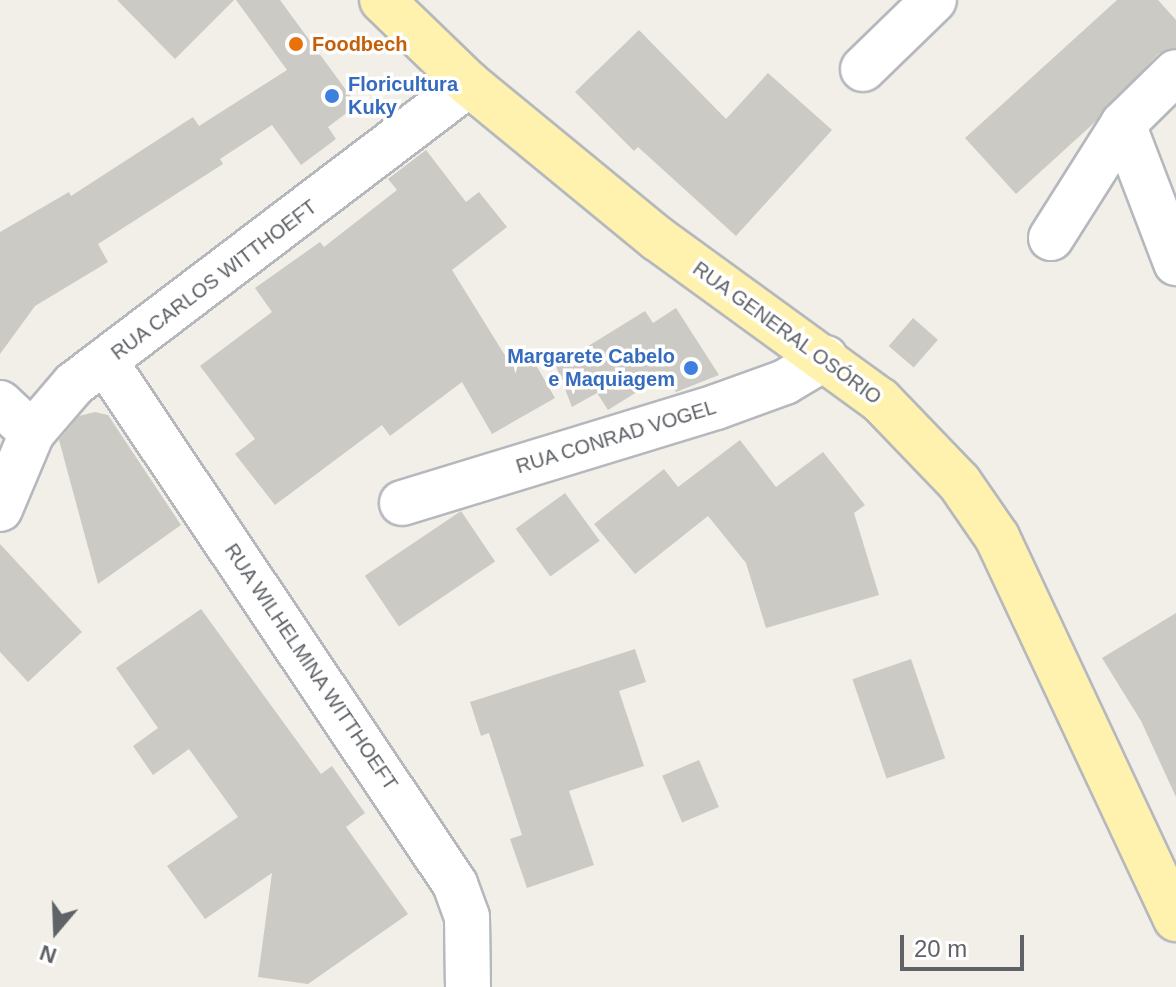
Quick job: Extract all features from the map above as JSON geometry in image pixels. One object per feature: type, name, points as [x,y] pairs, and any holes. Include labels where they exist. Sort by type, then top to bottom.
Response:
[{"type":"main road","name":"RUA GENERAL OSÓRIO","points":[[382,0],[469,84],[658,239],[880,400],[949,472],[997,537],[1176,919]]},
{"type":"street","points":[[863,69],[934,0]]},
{"type":"street","points":[[1051,238],[1123,124],[1176,72]]},
{"type":"street","name":"RUA CARLOS WITTHOEFT","points":[[0,509],[32,433],[74,384],[106,363],[469,84]]},
{"type":"street","points":[[1123,124],[1176,263]]},
{"type":"street","name":"RUA CONRAD VOGEL","points":[[402,503],[716,407],[785,382],[825,358]]},
{"type":"street","name":"RUA WILHELMINA WITTHOEFT","points":[[106,363],[455,884],[467,917],[468,987]]},
{"type":"street","points":[[0,403],[32,433]]},
{"type":"building","points":[[117,0],[234,0],[175,59]]},
{"type":"building","points":[[236,0],[280,0],[357,105],[328,127],[336,139],[301,165],[272,125],[220,159],[223,164],[98,244],[108,262],[35,306],[0,354],[0,232],[69,192],[71,196],[193,117],[199,126],[287,70]]},
{"type":"building","points":[[1117,0],[1158,0],[1176,20],[1176,48],[1158,54],[1094,123],[1016,194],[965,138]]},
{"type":"building","points":[[639,30],[726,119],[768,73],[832,130],[736,236],[638,147],[634,151],[575,92]]},
{"type":"building","points":[[426,150],[466,202],[479,192],[507,227],[452,270],[506,357],[525,346],[555,398],[492,434],[462,382],[390,436],[382,425],[275,505],[235,454],[255,439],[200,366],[272,312],[255,288],[320,242],[324,247],[397,190],[388,179]]},
{"type":"building","points":[[676,308],[719,375],[676,392],[664,375],[608,410],[597,393],[572,407],[556,366],[645,311],[653,323]]},
{"type":"building","points":[[913,318],[938,340],[914,368],[889,346]]},
{"type":"building","points":[[95,412],[108,415],[181,525],[98,584],[59,440],[79,416]]},
{"type":"building","points":[[740,440],[776,487],[823,452],[865,505],[854,513],[879,595],[766,628],[746,563],[708,516],[635,574],[594,524],[664,469],[678,487]]},
{"type":"building","points":[[565,493],[600,541],[550,577],[516,529]]},
{"type":"building","points":[[461,511],[495,562],[399,626],[365,576]]},
{"type":"building","points":[[0,544],[82,632],[28,682],[0,652]]},
{"type":"building","points":[[201,609],[321,774],[332,766],[365,813],[346,827],[408,914],[308,984],[258,977],[272,873],[205,919],[167,866],[238,817],[189,749],[153,775],[133,746],[158,728],[116,668]]},
{"type":"building","points":[[1176,613],[1176,797],[1141,721],[1102,658]]},
{"type":"building","points":[[635,649],[646,682],[619,691],[644,766],[569,791],[594,865],[527,888],[510,839],[522,835],[489,733],[481,736],[470,702]]},
{"type":"building","points":[[911,659],[945,758],[887,778],[852,679]]},
{"type":"building","points":[[699,760],[719,807],[682,823],[662,776]]},
{"type":"place","name":"Foodbech","points":[[296,44]]},
{"type":"place","name":"Floricultura Kuky","points":[[332,96]]},
{"type":"place","name":"Margarete Cabelo e Maquiagem","points":[[691,368]]}]
